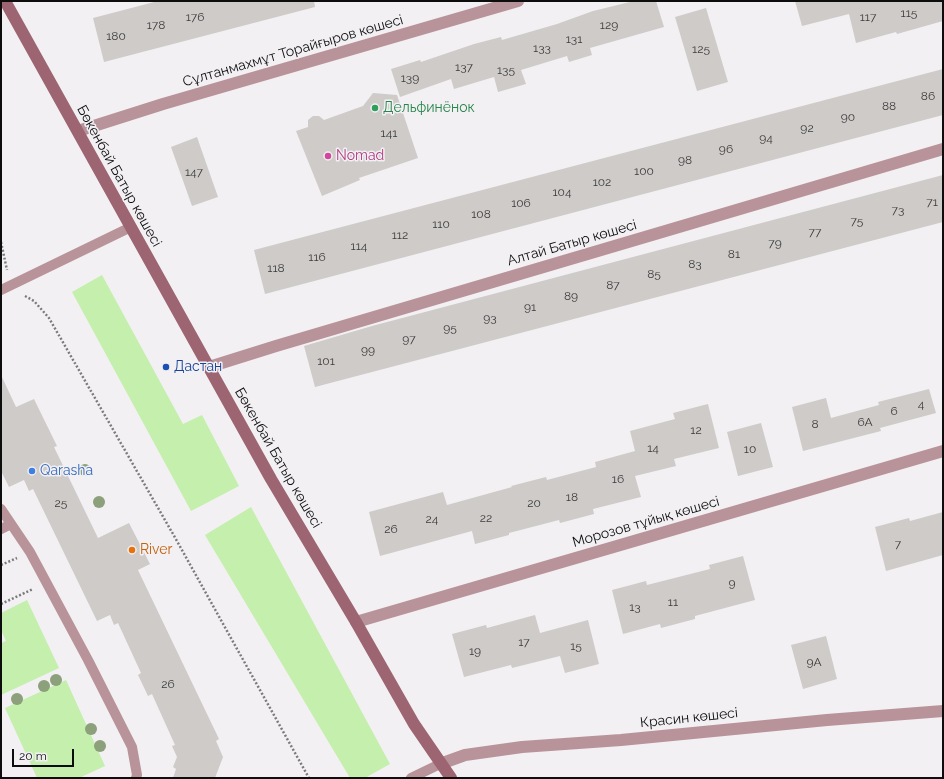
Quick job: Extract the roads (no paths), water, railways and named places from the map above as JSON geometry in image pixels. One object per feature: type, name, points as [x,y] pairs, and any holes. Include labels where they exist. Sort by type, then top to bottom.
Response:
[{"type":"main road","name":"Бөкенбай Батыр көшесі","points":[[5,1],[271,479],[356,622],[408,714],[440,764],[451,778]]},
{"type":"street","name":"Сұлтанмахмұт Торайғыров көшесі","points":[[78,131],[163,104],[518,1]]},
{"type":"street","name":"Алтай Батыр көшесі","points":[[209,367],[292,341],[943,149]]},
{"type":"street","name":"Морозов тұйық көшесі","points":[[356,622],[943,450]]},
{"type":"street","name":"Красин көшесі","points":[[440,764],[465,755],[522,747],[621,740],[827,720],[943,711]]},
{"type":"lane","points":[[1,290],[131,227]]},
{"type":"lane","points":[[1,509],[30,552],[88,660],[132,747],[137,775],[136,778]]},
{"type":"lane","points":[[1,529],[11,524]]},
{"type":"lane","points":[[410,778],[440,764]]},
{"type":"place","name":"Дельфинёнок","points":[[375,108]]},
{"type":"place","name":"Nomad","points":[[328,156]]},
{"type":"place","name":"Дастан","points":[[166,367]]},
{"type":"place","name":"Qarasha","points":[[32,471]]},
{"type":"place","name":"River","points":[[132,550]]}]
